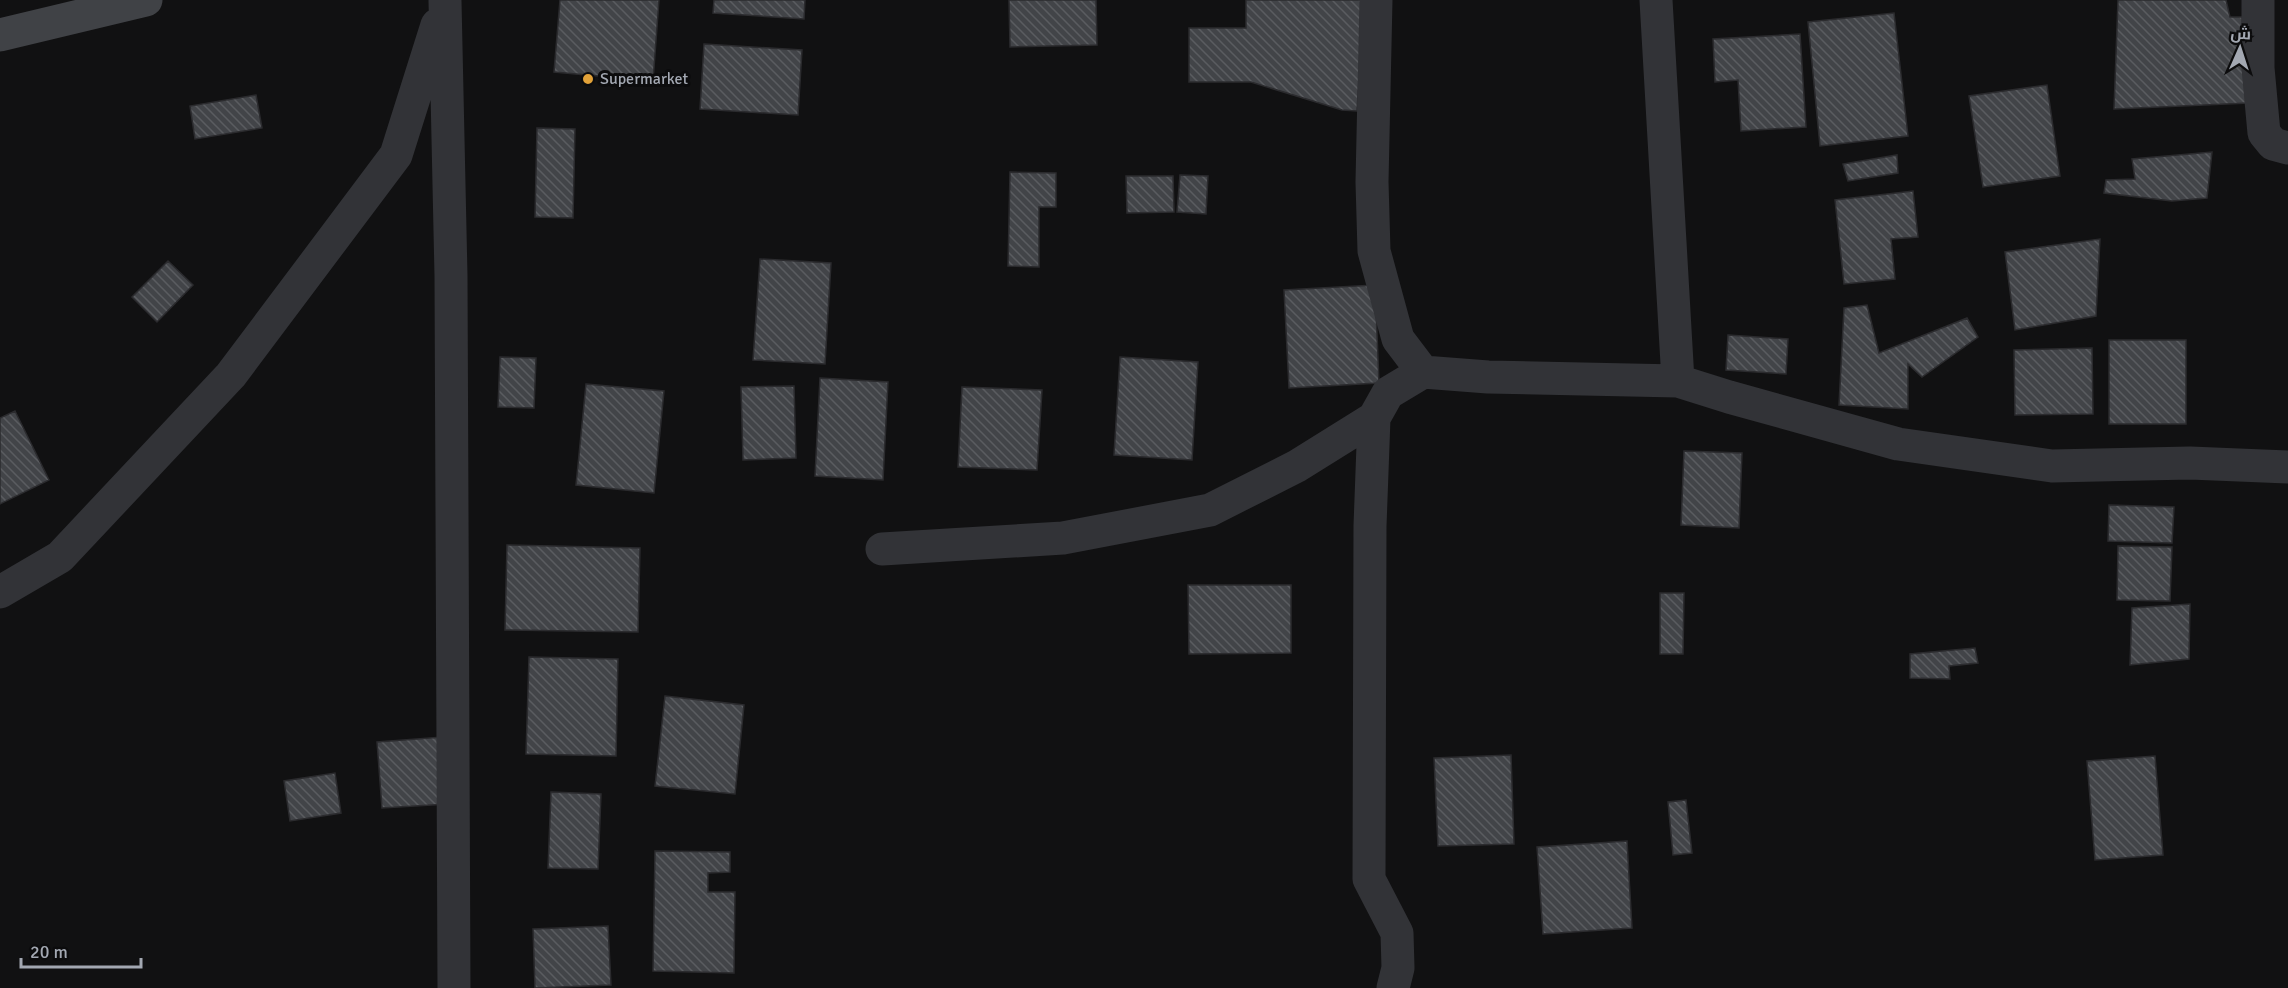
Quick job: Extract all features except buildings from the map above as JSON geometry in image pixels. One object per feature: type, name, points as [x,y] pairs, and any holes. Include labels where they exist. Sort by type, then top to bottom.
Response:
[{"type":"main road","points":[[0,36],[146,0]]},
{"type":"street","points":[[1376,0],[1372,182],[1374,251],[1398,339],[1423,372]]},
{"type":"street","points":[[1656,0],[1678,381]]},
{"type":"street","points":[[2258,0],[2258,69],[2264,133],[2273,144],[2288,148]]},
{"type":"street","points":[[0,592],[60,556],[238,366],[396,155],[445,1]]},
{"type":"street","points":[[445,1],[451,276],[454,988]]},
{"type":"street","points":[[1393,988],[1398,968],[1397,933],[1369,879],[1370,526],[1374,418],[1388,393],[1423,372],[1678,381],[1898,444],[2040,465],[2190,463],[2288,466]]},
{"type":"street","points":[[882,549],[1063,538],[1210,510],[1297,466],[1374,418]]},
{"type":"place","name":"Supermarket","points":[[588,79]]}]
